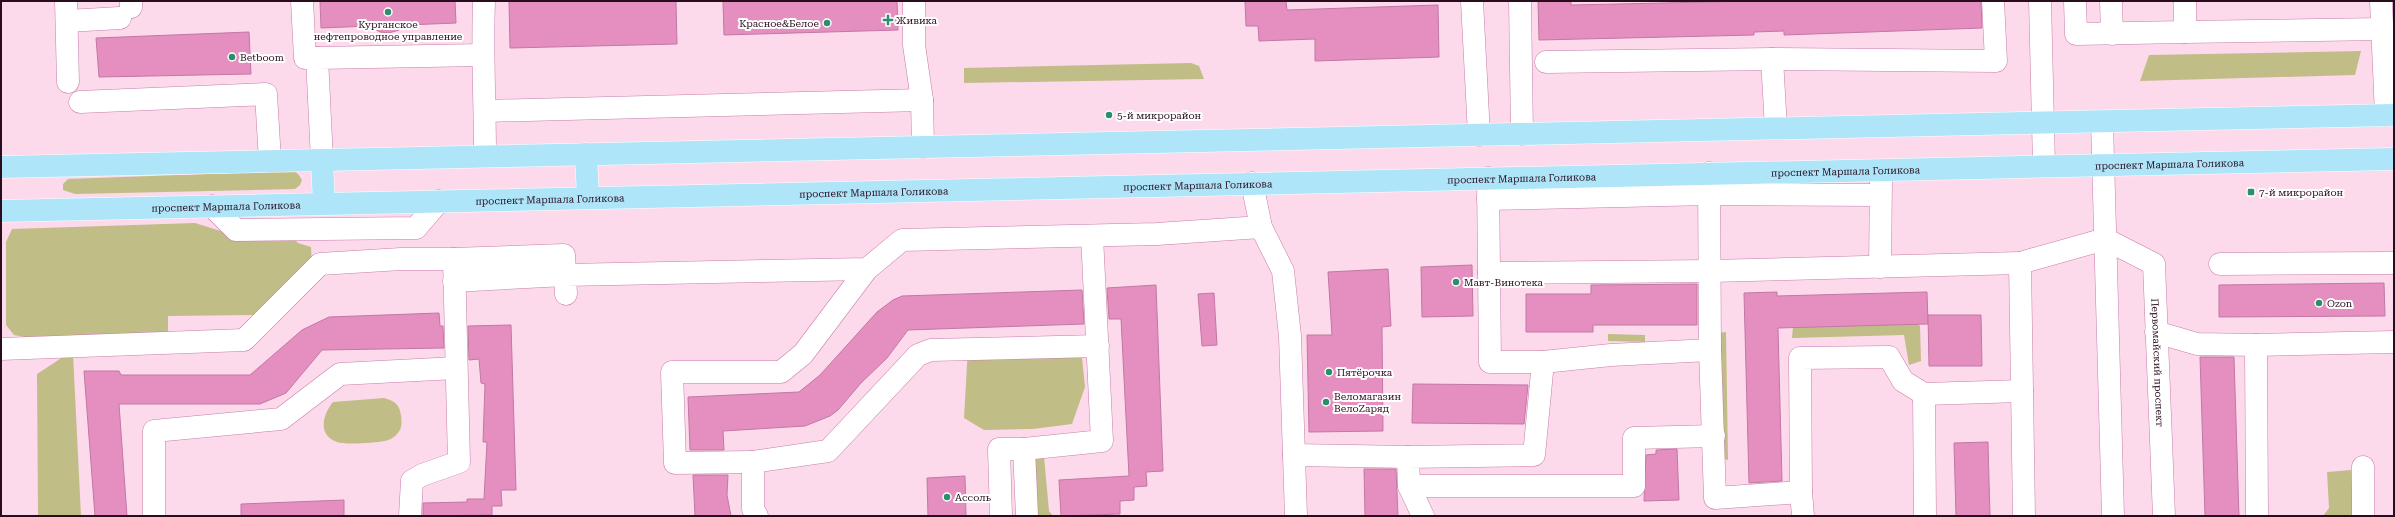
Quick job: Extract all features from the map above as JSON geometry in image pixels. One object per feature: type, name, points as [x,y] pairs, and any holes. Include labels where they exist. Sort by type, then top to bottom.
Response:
[{"type":"main road","points":[[1,167],[2390,115]]},
{"type":"main road","points":[[586,154],[588,198]]},
{"type":"main road","name":"проспект Маршала Голикова","points":[[1,211],[1252,183],[1488,189],[1709,173],[2394,159]]},
{"type":"main road","points":[[322,160],[324,204]]},
{"type":"street","points":[[302,1],[305,58],[482,54]]},
{"type":"street","points":[[484,1],[482,54],[485,111],[484,156]]},
{"type":"street","points":[[914,1],[914,45],[922,100],[923,147]]},
{"type":"street","points":[[1472,1],[1479,135]]},
{"type":"street","points":[[1520,1],[1522,134]]},
{"type":"street","points":[[1546,62],[1772,59],[1996,60],[1993,1]]},
{"type":"street","points":[[2040,1],[2044,165]]},
{"type":"street","points":[[2075,1],[2076,34],[2382,29]]},
{"type":"street","points":[[2111,1],[2112,34]]},
{"type":"street","points":[[2185,1],[2185,32]]},
{"type":"street","points":[[2381,1],[2382,29],[2390,115]]},
{"type":"street","points":[[68,82],[67,11],[128,9]]},
{"type":"street","points":[[317,58],[322,160]]},
{"type":"street","points":[[1772,59],[1776,128]]},
{"type":"street","points":[[80,102],[266,94],[270,161]]},
{"type":"street","points":[[485,111],[922,100]]},
{"type":"street","points":[[2102,122],[2113,516]]},
{"type":"street","points":[[1880,267],[1881,169]]},
{"type":"street","points":[[1709,173],[1711,271],[1710,350],[1718,507],[1801,492]]},
{"type":"street","points":[[1252,183],[1261,227],[1283,271],[1290,336],[1296,516]]},
{"type":"street","points":[[1710,350],[1611,355],[1543,362],[1490,362],[1488,189],[1710,194],[1880,195]]},
{"type":"street","points":[[212,206],[236,230],[416,228],[439,201]]},
{"type":"street","points":[[1098,346],[931,350],[918,355],[905,367],[849,431],[828,451],[753,462],[675,463],[672,372],[781,372],[803,354],[867,269],[902,240],[1164,234],[1261,227]]},
{"type":"street","points":[[335,229],[336,263]]},
{"type":"street","points":[[1001,516],[999,449],[1024,449],[1102,441],[1092,236]]},
{"type":"street","points":[[1489,273],[1711,271],[2020,263],[2105,239]]},
{"type":"street","name":"Первомайский проспект","points":[[2105,239],[2154,264],[2164,516]]},
{"type":"street","points":[[1,350],[244,340],[320,264],[564,255],[566,285]]},
{"type":"street","points":[[410,516],[412,481],[422,474],[459,462],[454,259]]},
{"type":"street","points":[[2020,263],[2024,516]]},
{"type":"street","points":[[2220,264],[2394,263]]},
{"type":"street","points":[[454,281],[566,285],[867,269]]},
{"type":"street","points":[[2156,332],[2197,344],[2256,345],[2394,342]]},
{"type":"street","points":[[2256,345],[2257,516]]},
{"type":"street","points":[[1802,516],[1800,358],[1889,357],[1903,381],[1924,394],[2022,390]]},
{"type":"street","points":[[1294,456],[1408,457],[1534,455],[1543,362]]},
{"type":"street","points":[[154,516],[154,431],[281,419],[340,374],[456,368]]},
{"type":"street","points":[[1924,394],[1925,516]]},
{"type":"street","points":[[1409,486],[1634,486],[1634,438],[1714,436]]},
{"type":"street","points":[[1024,449],[1027,516]]},
{"type":"street","points":[[1408,457],[1409,486],[1423,516]]},
{"type":"street","points":[[753,462],[753,509],[757,516]]},
{"type":"street","points":[[2363,467],[2363,516]]},
{"type":"shaded area","points":[[2361,51],[2355,75],[2140,81],[2149,55]]},
{"type":"shaded area","points":[[1191,63],[1199,66],[1204,79],[964,83],[964,68]]},
{"type":"shaded area","points":[[294,171],[302,180],[300,185],[295,189],[75,194],[63,190],[63,184],[68,179]]},
{"type":"shaded area","points":[[195,223],[237,236],[290,234],[298,243],[311,247],[312,266],[254,315],[168,316],[168,333],[30,338],[14,335],[6,325],[6,242],[12,229]]},
{"type":"shaded area","points":[[1917,324],[1920,326],[1921,361],[1909,365],[1904,335],[1792,338],[1793,327]]},
{"type":"shaded area","points":[[1726,332],[1728,460],[1716,457],[1718,333]]},
{"type":"shaded area","points":[[1608,334],[1645,335],[1645,342],[1608,341]]},
{"type":"shaded area","points":[[968,347],[1081,348],[1085,387],[1072,424],[1033,429],[984,430],[964,418]]},
{"type":"shaded area","points":[[73,354],[81,516],[38,516],[37,374],[66,355]]},
{"type":"shaded area","points":[[384,398],[396,404],[400,412],[402,421],[401,428],[393,438],[380,442],[341,443],[331,439],[324,429],[327,412],[333,402]]},
{"type":"shaded area","points":[[1044,457],[1049,511],[1053,516],[1029,516],[1026,459]]},
{"type":"shaded area","points":[[2351,470],[2353,516],[2323,516],[2329,508],[2327,472]]},
{"type":"building","name":"Курганское нефтепроводное управление","points":[[320,1],[455,1],[456,23],[406,25],[399,30],[389,33],[380,32],[370,26],[321,28]]},
{"type":"building","points":[[509,1],[676,1],[677,44],[510,48]]},
{"type":"building","points":[[723,1],[897,1],[898,30],[724,35]]},
{"type":"building","points":[[1245,1],[1286,1],[1287,10],[1438,5],[1439,57],[1315,61],[1315,39],[1259,41],[1258,26],[1246,26]]},
{"type":"building","points":[[1538,1],[1571,1],[1571,5],[1753,1],[1981,1],[1982,28],[1784,35],[1784,31],[1754,32],[1754,35],[1539,40]]},
{"type":"building","points":[[249,32],[251,74],[99,77],[96,38]]},
{"type":"building","points":[[1472,265],[1473,316],[1422,317],[1421,267]]},
{"type":"building","points":[[1388,269],[1391,326],[1382,327],[1383,431],[1309,432],[1307,335],[1332,335],[1328,272]]},
{"type":"building","points":[[2384,283],[2385,316],[2219,317],[2219,285]]},
{"type":"building","points":[[1697,284],[1697,325],[1593,325],[1593,332],[1526,332],[1526,294],[1591,294],[1591,285]]},
{"type":"building","points":[[1156,285],[1163,471],[1146,472],[1147,486],[1134,487],[1134,500],[1120,501],[1120,514],[1061,516],[1059,480],[1129,476],[1121,319],[1109,319],[1107,288]]},
{"type":"building","points":[[1082,290],[1084,324],[908,330],[887,358],[861,383],[838,410],[830,416],[805,426],[723,431],[724,450],[690,450],[688,397],[799,392],[820,375],[877,312],[893,300],[902,296]]},
{"type":"building","points":[[1777,292],[1777,296],[1927,292],[1928,324],[1778,328],[1782,481],[1749,483],[1744,293]]},
{"type":"building","points":[[1214,293],[1217,345],[1202,346],[1198,294]]},
{"type":"building","points":[[439,313],[440,326],[443,326],[444,348],[322,350],[286,393],[260,404],[119,404],[127,516],[95,516],[84,371],[119,371],[121,375],[250,375],[302,330],[329,317]]},
{"type":"building","points":[[1928,315],[1981,315],[1982,366],[1929,366]]},
{"type":"building","points":[[511,325],[516,490],[501,490],[502,506],[492,506],[492,515],[423,516],[423,503],[467,502],[467,499],[484,499],[487,442],[483,442],[485,384],[481,383],[479,359],[469,360],[468,326]]},
{"type":"building","points":[[2200,357],[2234,357],[2239,516],[2205,516]]},
{"type":"building","points":[[1413,384],[1528,385],[1524,424],[1412,423]]},
{"type":"building","points":[[1988,442],[1990,516],[1956,516],[1954,443]]},
{"type":"building","points":[[1677,449],[1679,500],[1644,501],[1646,455],[1656,454],[1656,450]]},
{"type":"building","points":[[1364,469],[1396,469],[1398,516],[1365,516]]},
{"type":"building","points":[[693,475],[728,475],[727,495],[731,516],[695,516]]},
{"type":"building","name":"Ассоль","points":[[965,476],[966,516],[928,516],[927,478]]},
{"type":"building","points":[[344,500],[344,516],[241,516],[241,504]]},
{"type":"place","name":"Курганское нефтепроводное управление","points":[[388,12]]},
{"type":"place","name":"Живика","points":[[888,20]]},
{"type":"place","name":"Красное&Белое","points":[[827,23]]},
{"type":"place","name":"Betboom","points":[[232,57]]},
{"type":"place","name":"5-й микрорайон","points":[[1109,115]]},
{"type":"place","name":"7-й микрорайон","points":[[2251,192]]},
{"type":"place","name":"Мавт-Винотека","points":[[1456,282]]},
{"type":"place","name":"Ozon","points":[[2319,303]]},
{"type":"place","name":"Пятёрочка","points":[[1329,372]]},
{"type":"place","name":"Веломагазин ВелоZаряд","points":[[1326,402]]},
{"type":"place","name":"Ассоль","points":[[947,497]]}]
